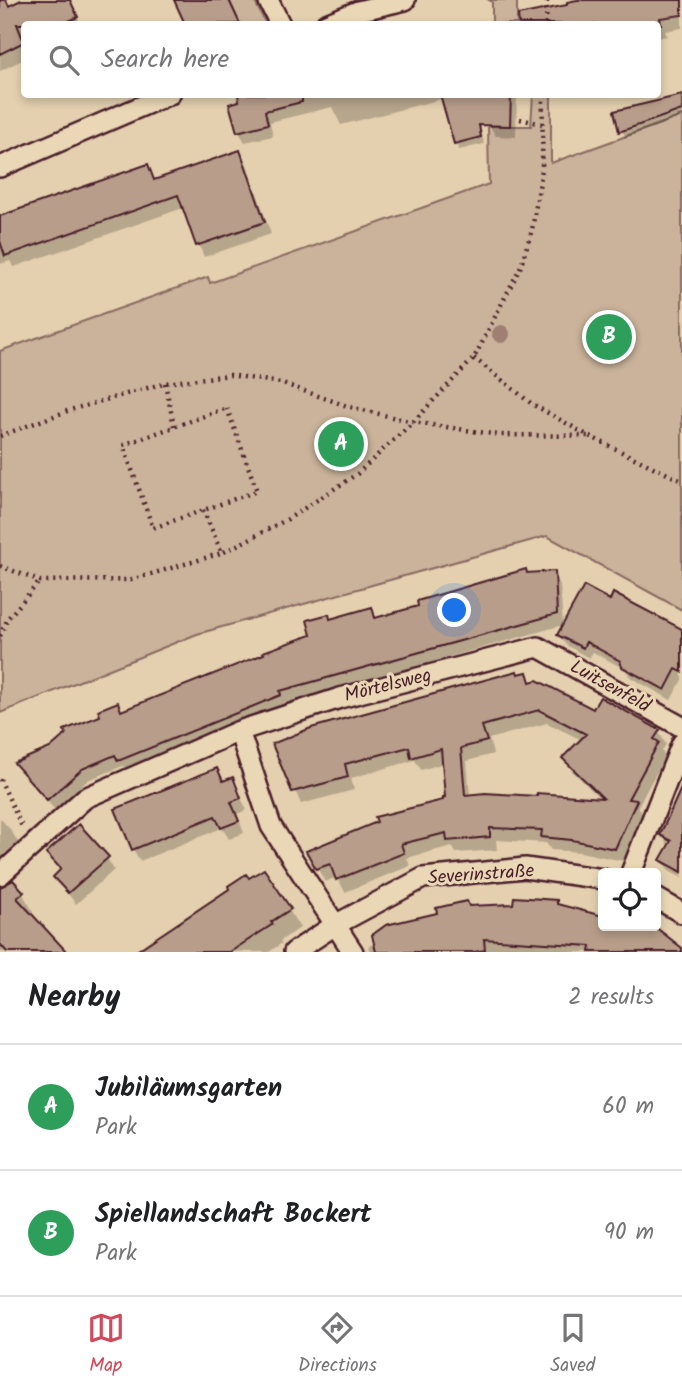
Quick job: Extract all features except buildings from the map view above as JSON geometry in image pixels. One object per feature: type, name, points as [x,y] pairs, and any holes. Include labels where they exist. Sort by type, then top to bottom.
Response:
[{"type":"street","points":[[268,0],[278,21]]},
{"type":"street","points":[[333,21],[358,11],[405,0]]},
{"type":"street","points":[[0,167],[161,98]]},
{"type":"street","name":"Luitsenfeld","points":[[538,647],[682,727]]},
{"type":"street","name":"Mörtelsweg","points":[[0,875],[85,798],[239,731],[340,698],[538,647]]},
{"type":"street","points":[[239,731],[271,826],[353,952]]},
{"type":"street","points":[[633,868],[682,743]]},
{"type":"street","name":"Severinstraße","points":[[294,952],[335,925],[423,878],[525,868],[598,878]]},
{"type":"street","points":[[661,901],[682,913]]},
{"type":"path","points":[[546,21],[547,0]]},
{"type":"path","points":[[0,566],[40,581],[131,580],[222,553],[288,519],[357,474],[413,422],[474,358],[520,268],[532,230],[542,169],[543,98]]},
{"type":"path","points":[[520,119],[542,124]]},
{"type":"path","points":[[474,358],[532,404],[589,436],[682,481]]},
{"type":"path","points":[[0,436],[70,410],[165,383],[230,375],[281,383],[350,407],[413,422],[499,435],[589,436]]},
{"type":"path","points":[[165,383],[174,426]]},
{"type":"path","points":[[227,408],[257,491],[153,528],[123,444],[174,426],[227,408]]},
{"type":"path","points":[[203,510],[222,553]]},
{"type":"path","points":[[0,636],[8,618],[40,581]]},
{"type":"path","points":[[0,779],[31,846]]},
{"type":"shaded area","points":[[229,0],[254,0],[264,21],[239,21]]},
{"type":"shaded area","points":[[489,0],[517,0],[517,21],[492,21],[492,2]]},
{"type":"shaded area","points":[[533,98],[551,98],[551,163],[682,116],[682,610],[547,536],[197,634],[0,713],[0,351],[208,277],[210,283],[489,184],[488,126],[531,126]]},
{"type":"place","name":"Spiellandschaft Bockert","points":[[609,337]]},
{"type":"place","name":"Jubiläumsgarten","points":[[341,444]]}]
